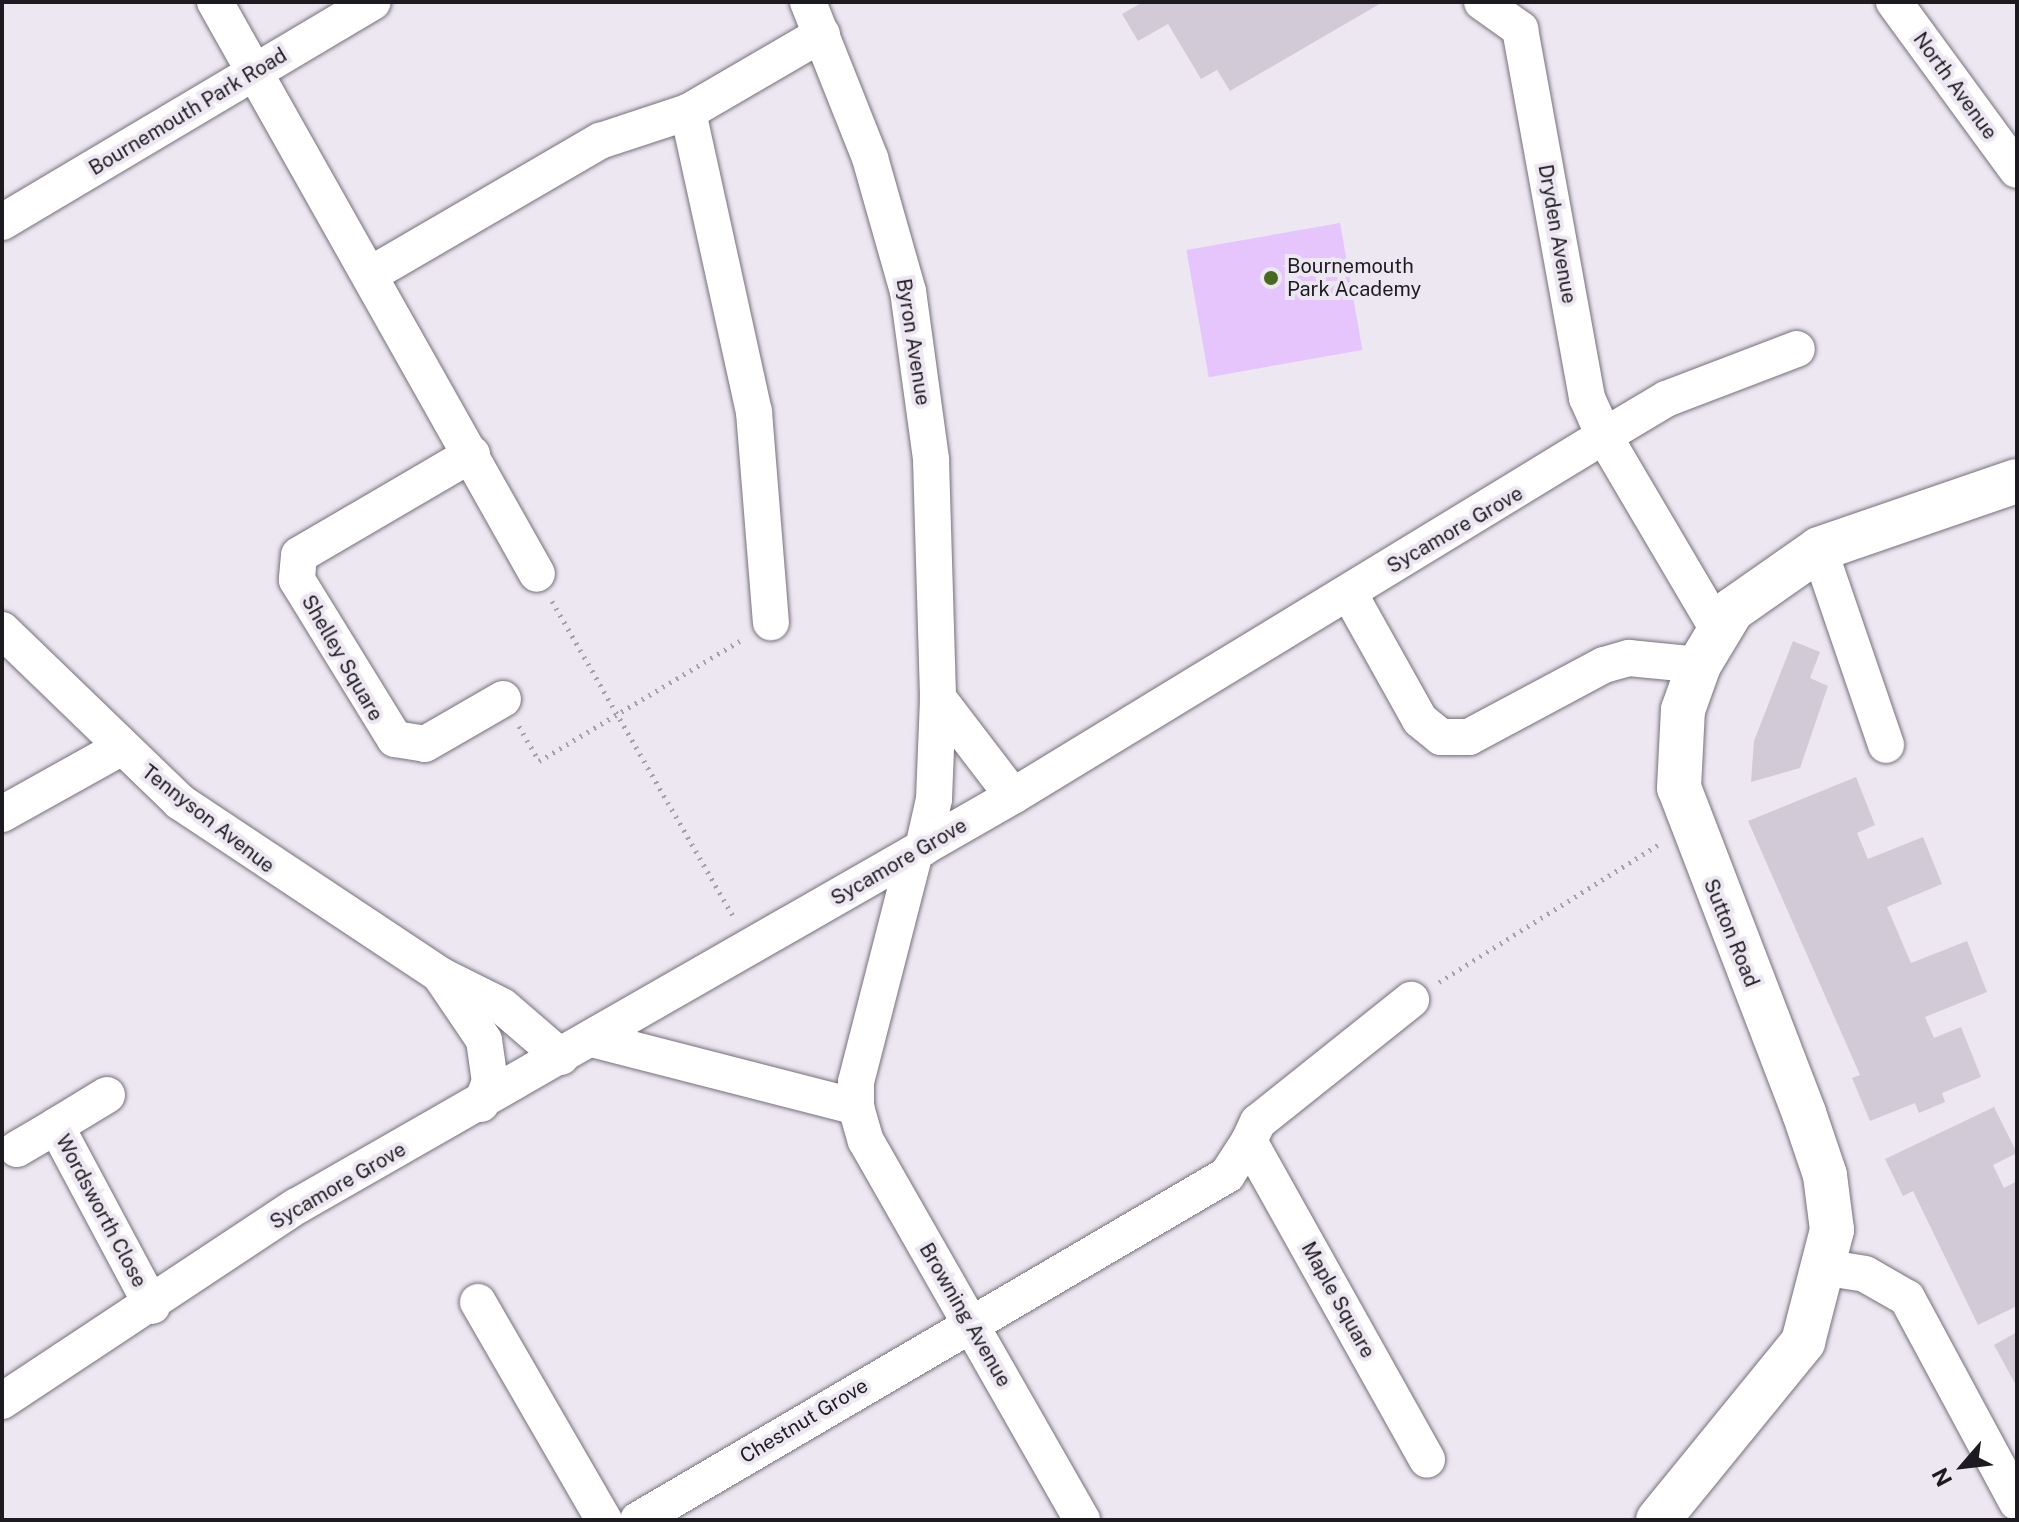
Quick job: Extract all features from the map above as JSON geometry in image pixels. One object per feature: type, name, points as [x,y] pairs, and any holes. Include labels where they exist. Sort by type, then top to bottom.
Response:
[{"type":"main road","points":[[1708,646],[1748,595],[1819,549],[2017,481]]},
{"type":"main road","name":"Sutton Road","points":[[1658,1520],[1781,1377],[1814,1321],[1828,1268],[1832,1230],[1825,1175],[1688,826],[1679,755],[1708,646]]},
{"type":"street","points":[[215,2],[373,273],[537,574]]},
{"type":"street","name":"Bournemouth Park Road","points":[[2,222],[373,2]]},
{"type":"street","name":"Dryden Avenue","points":[[1482,2],[1520,29],[1587,398],[1604,436]]},
{"type":"street","name":"North Avenue","points":[[1894,2],[2017,170]]},
{"type":"street","points":[[373,273],[600,141],[688,112],[815,18]]},
{"type":"street","name":"Byron Avenue","points":[[815,18],[870,158],[908,291],[931,460],[938,698],[932,814],[919,850]]},
{"type":"street","points":[[688,112],[754,412],[771,622]]},
{"type":"street","name":"Sycamore Grove","points":[[2,1401],[152,1306],[297,1206],[481,1104],[1013,796],[1666,399],[1797,349]]},
{"type":"street","points":[[1349,593],[1420,720],[1441,737],[1469,737],[1604,665],[1708,646],[1604,436]]},
{"type":"street","name":"Shelley Square","points":[[472,454],[299,555],[297,580],[395,739],[425,744],[503,699]]},
{"type":"street","points":[[1819,549],[1886,745]]},
{"type":"street","name":"Tennyson Avenue","points":[[2,630],[119,749],[265,866],[440,975],[502,1006],[561,1057]]},
{"type":"street","points":[[938,698],[1013,796]]},
{"type":"street","points":[[2,814],[119,749]]},
{"type":"street","name":"Browning Avenue","points":[[919,850],[856,1082],[856,1107],[866,1141],[1082,1520]]},
{"type":"street","name":"Tennyson Avenue","points":[[440,975],[484,1040],[490,1082],[481,1104]]},
{"type":"street","points":[[969,1322],[1227,1175],[1258,1122],[1411,1000]]},
{"type":"street","points":[[592,1039],[856,1107]]},
{"type":"street","name":"Wordsworth Close","points":[[107,1095],[56,1126],[152,1306]]},
{"type":"street","points":[[17,1149],[56,1126]]},
{"type":"street","name":"Maple Square","points":[[1249,1141],[1427,1460]]},
{"type":"street","points":[[1828,1268],[1865,1274],[1907,1298],[2017,1502]]},
{"type":"street","points":[[478,1302],[604,1520]]},
{"type":"street","name":"Chestnut Grove","points":[[638,1520],[969,1322]]},
{"type":"path","points":[[537,574],[751,947]]},
{"type":"path","points":[[503,699],[539,761],[771,622]]},
{"type":"path","points":[[1411,1000],[1688,826]]},
{"type":"shaded area","points":[[1340,223],[1362,350],[1209,377],[1186,250]]},
{"type":"building","points":[[1143,2],[1383,2],[1230,91],[1217,70],[1201,79],[1168,24],[1138,41],[1122,14]]},
{"type":"building","points":[[1793,641],[1820,652],[1810,678],[1828,686],[1800,768],[1751,782],[1754,741]]},
{"type":"building","points":[[1856,777],[1875,825],[1857,833],[1868,859],[1923,837],[1942,884],[1887,907],[1911,963],[1967,941],[1987,992],[1925,1017],[1934,1038],[1961,1027],[1981,1077],[1942,1093],[1945,1102],[1919,1113],[1915,1103],[1870,1121],[1852,1078],[1860,1075],[1748,821]]},
{"type":"building","points":[[1994,1107],[2017,1153],[1993,1165],[2004,1188],[2017,1181],[2017,1306],[1978,1325],[1913,1191],[1903,1196],[1885,1159]]},
{"type":"building","points":[[2017,1332],[2017,1387],[1994,1345]]},
{"type":"place","name":"Bournemouth Park Academy","points":[[1271,278]]}]
